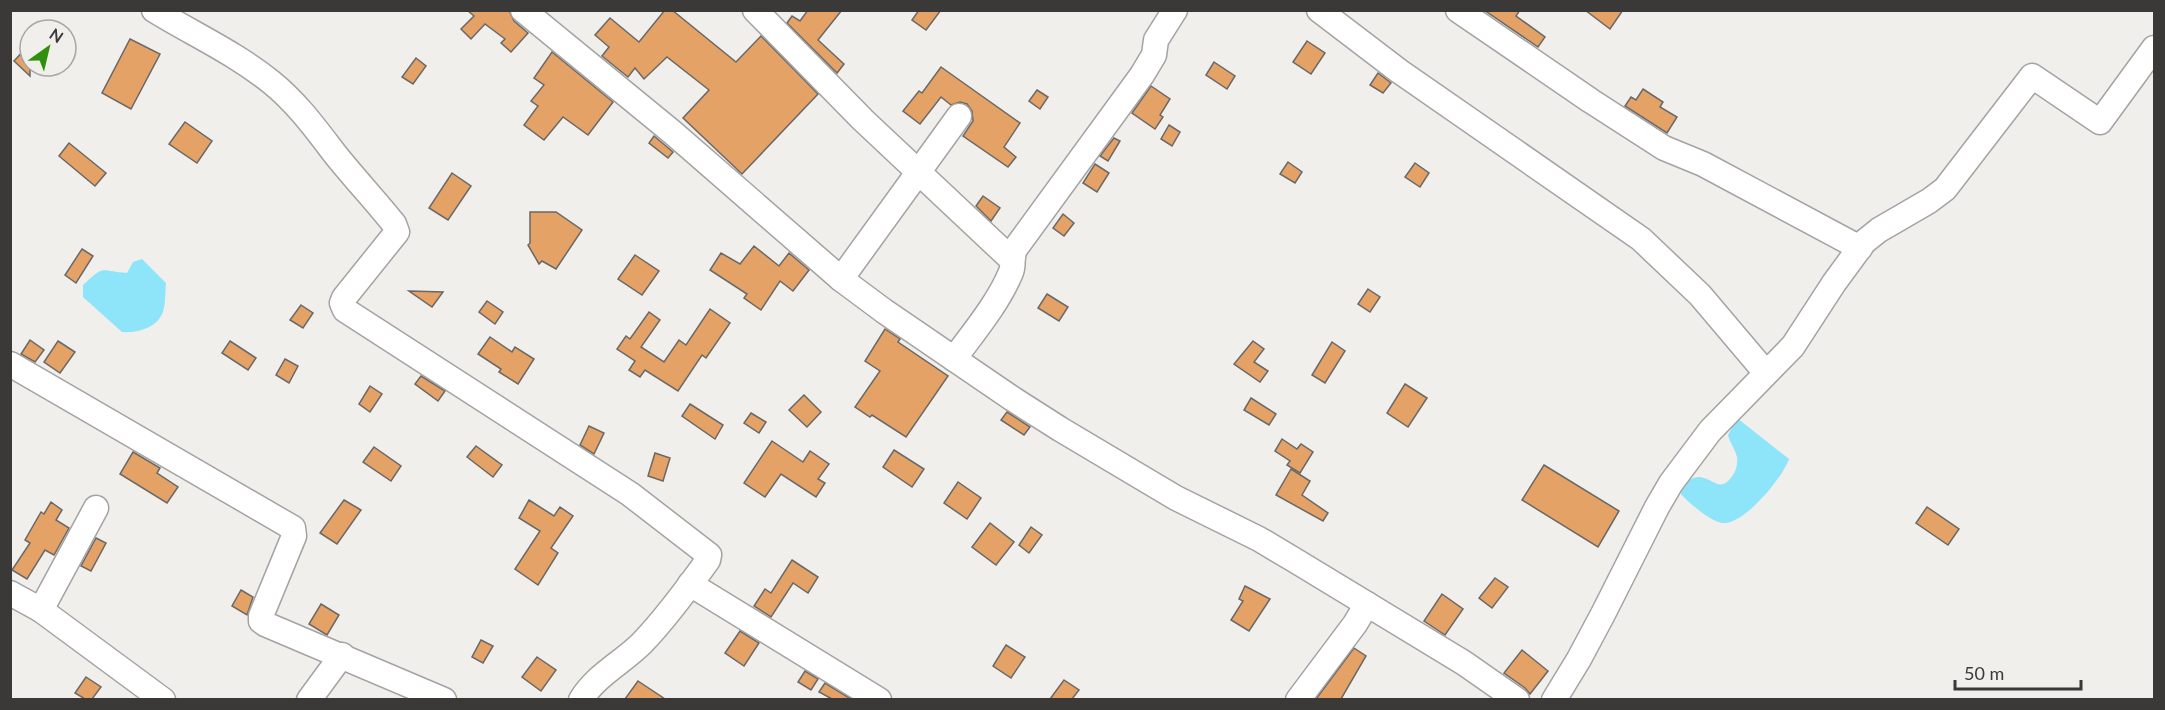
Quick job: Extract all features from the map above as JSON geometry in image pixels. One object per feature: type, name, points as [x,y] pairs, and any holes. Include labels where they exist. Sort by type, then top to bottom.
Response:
[{"type":"street","points":[[153,10],[218,46],[272,83],[314,125],[335,154],[394,224],[397,232],[344,298],[342,303],[345,310],[630,494],[709,555],[708,560],[690,584],[642,643],[589,686],[581,699]]},
{"type":"street","points":[[523,10],[672,132],[841,279],[884,311],[1012,399],[1119,465],[1176,498],[1259,539],[1464,663],[1517,699]]},
{"type":"street","points":[[755,10],[830,88],[1011,259]]},
{"type":"street","points":[[954,359],[1002,290],[1013,269],[1011,259],[1015,249],[1142,75],[1154,55],[1156,40],[1175,10]]},
{"type":"street","points":[[1319,10],[1399,71],[1641,239],[1700,296],[1766,373]]},
{"type":"street","points":[[1458,10],[1664,148],[1703,164],[1860,248]]},
{"type":"street","points":[[1554,699],[1579,659],[1671,483],[1710,431],[1793,346],[1860,248],[1879,230],[1945,189],[2032,76],[2100,122],[2154,48]]},
{"type":"street","points":[[841,279],[959,116]]},
{"type":"street","points":[[10,364],[292,528],[294,536],[261,616],[261,621],[444,699]]},
{"type":"street","points":[[41,610],[96,508]]},
{"type":"street","points":[[690,584],[879,699]]},
{"type":"street","points":[[10,593],[41,610],[163,699]]},
{"type":"street","points":[[1298,699],[1355,624],[1367,604]]},
{"type":"street","points":[[309,699],[342,655]]},
{"type":"water","points":[[142,259],[166,283],[164,309],[158,320],[149,327],[133,332],[122,332],[83,297],[83,285],[103,270],[127,273],[133,262]]},
{"type":"water","points":[[1737,418],[1789,459],[1771,488],[1752,508],[1732,522],[1723,523],[1707,516],[1681,494],[1685,484],[1693,478],[1705,478],[1721,485],[1733,475],[1737,457],[1728,435]]},
{"type":"building","points":[[467,10],[509,10],[514,21],[528,33],[511,52],[501,43],[505,39],[485,24],[471,39],[461,29],[474,16]]},
{"type":"building","points":[[665,10],[672,10],[736,62],[761,36],[818,94],[742,174],[683,118],[709,90],[667,57],[644,79],[635,68],[628,77],[602,56],[609,47],[595,35],[610,18],[639,42]]},
{"type":"building","points":[[808,10],[842,10],[818,40],[844,64],[837,73],[787,23],[792,16],[800,21]]},
{"type":"building","points":[[919,10],[941,10],[926,30],[912,20]]},
{"type":"building","points":[[1484,10],[1520,10],[1516,16],[1545,37],[1538,47]]},
{"type":"building","points":[[1585,10],[1623,10],[1610,29]]},
{"type":"building","points":[[130,39],[160,54],[131,109],[102,93]]},
{"type":"building","points":[[1307,41],[1325,53],[1311,74],[1293,62]]},
{"type":"building","points":[[552,52],[613,102],[588,135],[563,117],[544,140],[524,125],[538,106],[531,101],[544,85],[534,78]]},
{"type":"building","points":[[416,58],[426,66],[413,84],[402,77]]},
{"type":"building","points":[[1214,62],[1235,76],[1227,89],[1206,75]]},
{"type":"building","points":[[941,67],[1020,123],[1004,147],[1016,157],[1008,167],[963,136],[973,121],[972,111],[967,104],[960,102],[951,105],[941,97],[920,124],[903,111],[919,91],[922,93]]},
{"type":"building","points":[[1378,73],[1391,83],[1383,93],[1370,85]]},
{"type":"building","points":[[1151,86],[1170,99],[1155,129],[1132,113]]},
{"type":"building","points":[[1643,89],[1663,102],[1660,107],[1677,117],[1667,133],[1625,106],[1631,97],[1636,100]]},
{"type":"building","points":[[1037,90],[1048,97],[1040,109],[1029,101]]},
{"type":"building","points":[[185,122],[212,141],[197,163],[169,144]]},
{"type":"building","points":[[1169,125],[1180,132],[1172,146],[1161,139]]},
{"type":"building","points":[[654,136],[673,152],[668,158],[649,143]]},
{"type":"building","points":[[1114,138],[1120,141],[1108,161],[1100,156]]},
{"type":"building","points":[[69,143],[106,173],[95,186],[59,156]]},
{"type":"building","points":[[1288,162],[1302,172],[1295,183],[1280,174]]},
{"type":"building","points":[[1415,163],[1429,173],[1420,187],[1405,177]]},
{"type":"building","points":[[1095,164],[1109,173],[1097,192],[1083,183]]},
{"type":"building","points":[[452,173],[471,186],[448,220],[429,208]]},
{"type":"building","points":[[983,196],[1000,208],[991,221],[976,206]]},
{"type":"building","points":[[530,212],[556,212],[582,230],[556,269],[542,261],[539,264],[528,245],[530,243]]},
{"type":"building","points":[[1063,214],[1074,223],[1064,236],[1053,228]]},
{"type":"building","points":[[754,246],[779,266],[789,253],[809,270],[793,291],[780,281],[761,310],[744,298],[747,294],[710,270],[721,253],[740,264]]},
{"type":"building","points":[[82,249],[93,256],[76,283],[65,275]]},
{"type":"building","points":[[635,255],[659,271],[642,295],[618,279]]},
{"type":"building","points":[[1368,289],[1380,297],[1370,312],[1358,304]]},
{"type":"building","points":[[409,291],[443,292],[432,307]]},
{"type":"building","points":[[1047,294],[1068,307],[1059,321],[1038,308]]},
{"type":"building","points":[[487,301],[503,312],[495,324],[479,312]]},
{"type":"building","points":[[301,305],[313,313],[303,328],[290,320]]},
{"type":"building","points":[[710,309],[730,323],[706,358],[702,355],[678,391],[645,370],[640,377],[629,370],[635,361],[617,349],[626,336],[630,339],[649,312],[660,320],[641,347],[664,362],[679,340],[686,345]]},
{"type":"building","points":[[885,329],[900,339],[898,342],[948,376],[906,437],[855,407],[880,371],[865,361]]},
{"type":"building","points":[[490,337],[512,352],[515,347],[534,359],[518,384],[478,354]]},
{"type":"building","points":[[30,340],[44,350],[35,362],[21,354]]},
{"type":"building","points":[[58,341],[75,352],[60,373],[44,362]]},
{"type":"building","points":[[230,341],[256,358],[248,370],[222,353]]},
{"type":"building","points":[[1253,341],[1264,349],[1254,362],[1268,371],[1260,382],[1234,364]]},
{"type":"building","points":[[1332,342],[1345,351],[1325,383],[1312,375]]},
{"type":"building","points":[[285,359],[298,366],[289,383],[276,375]]},
{"type":"building","points":[[421,376],[445,391],[438,401],[415,384]]},
{"type":"building","points":[[1405,384],[1427,398],[1408,427],[1387,413]]},
{"type":"building","points":[[370,386],[382,394],[370,412],[359,404]]},
{"type":"building","points":[[804,395],[821,412],[807,427],[789,410]]},
{"type":"building","points":[[1251,398],[1276,414],[1269,425],[1244,410]]},
{"type":"building","points":[[690,404],[723,425],[715,439],[682,416]]},
{"type":"building","points":[[1007,412],[1030,427],[1024,435],[1001,420]]},
{"type":"building","points":[[751,413],[766,422],[759,433],[744,423]]},
{"type":"building","points":[[589,426],[604,433],[594,454],[580,445]]},
{"type":"building","points":[[1282,439],[1297,449],[1301,444],[1313,452],[1300,473],[1287,465],[1290,461],[1275,451]]},
{"type":"building","points":[[772,441],[803,462],[810,451],[829,464],[818,479],[825,483],[816,497],[781,474],[765,497],[744,483]]},
{"type":"building","points":[[476,446],[502,465],[493,477],[467,457]]},
{"type":"building","points":[[374,447],[401,466],[391,481],[363,462]]},
{"type":"building","points":[[894,450],[924,469],[912,487],[883,467]]},
{"type":"building","points":[[133,452],[160,468],[157,473],[178,487],[167,503],[120,474]]},
{"type":"building","points":[[655,453],[670,458],[663,481],[648,476]]},
{"type":"building","points":[[1544,465],[1619,511],[1598,547],[1522,500]]},
{"type":"building","points":[[1291,469],[1310,481],[1302,495],[1328,513],[1323,521],[1276,495]]},
{"type":"building","points":[[958,482],[981,498],[967,519],[944,503]]},
{"type":"building","points":[[344,500],[361,510],[337,544],[320,533]]},
{"type":"building","points":[[529,500],[554,516],[560,507],[573,516],[551,548],[558,553],[538,585],[515,569],[540,531],[519,518]]},
{"type":"building","points":[[51,502],[62,510],[56,520],[69,528],[54,555],[45,550],[27,579],[12,570],[30,543],[25,540],[41,512],[44,514]]},
{"type":"building","points":[[1927,507],[1959,529],[1948,545],[1916,523]]},
{"type":"building","points":[[990,523],[1014,542],[996,565],[972,547]]},
{"type":"building","points":[[1031,527],[1042,535],[1029,553],[1019,545]]},
{"type":"building","points":[[96,538],[106,543],[91,571],[81,566]]},
{"type":"building","points":[[792,560],[818,577],[808,593],[793,583],[771,617],[754,606],[765,589],[771,593]]},
{"type":"building","points":[[1495,578],[1508,587],[1492,608],[1479,598]]},
{"type":"building","points":[[1245,586],[1270,599],[1249,631],[1231,620],[1243,601],[1239,599]]},
{"type":"building","points":[[241,590],[253,597],[247,615],[232,606]]},
{"type":"building","points":[[1442,594],[1463,609],[1445,635],[1424,621]]},
{"type":"building","points":[[321,604],[339,615],[327,635],[309,624]]},
{"type":"building","points":[[740,631],[759,643],[744,666],[725,653]]},
{"type":"building","points":[[481,640],[493,646],[483,663],[472,657]]},
{"type":"building","points":[[1006,645],[1025,657],[1011,678],[993,666]]},
{"type":"building","points":[[1354,648],[1366,656],[1341,699],[1316,699]]},
{"type":"building","points":[[1522,650],[1548,671],[1530,694],[1504,673]]},
{"type":"building","points":[[537,657],[556,670],[541,691],[522,677]]},
{"type":"building","points":[[805,671],[818,679],[811,690],[798,682]]},
{"type":"building","points":[[86,677],[101,687],[92,699],[85,699],[75,693]]},
{"type":"building","points":[[1064,680],[1079,690],[1072,699],[1050,699]]},
{"type":"building","points":[[638,681],[665,699],[625,699]]},
{"type":"building","points":[[825,683],[851,699],[832,699],[819,692]]}]
